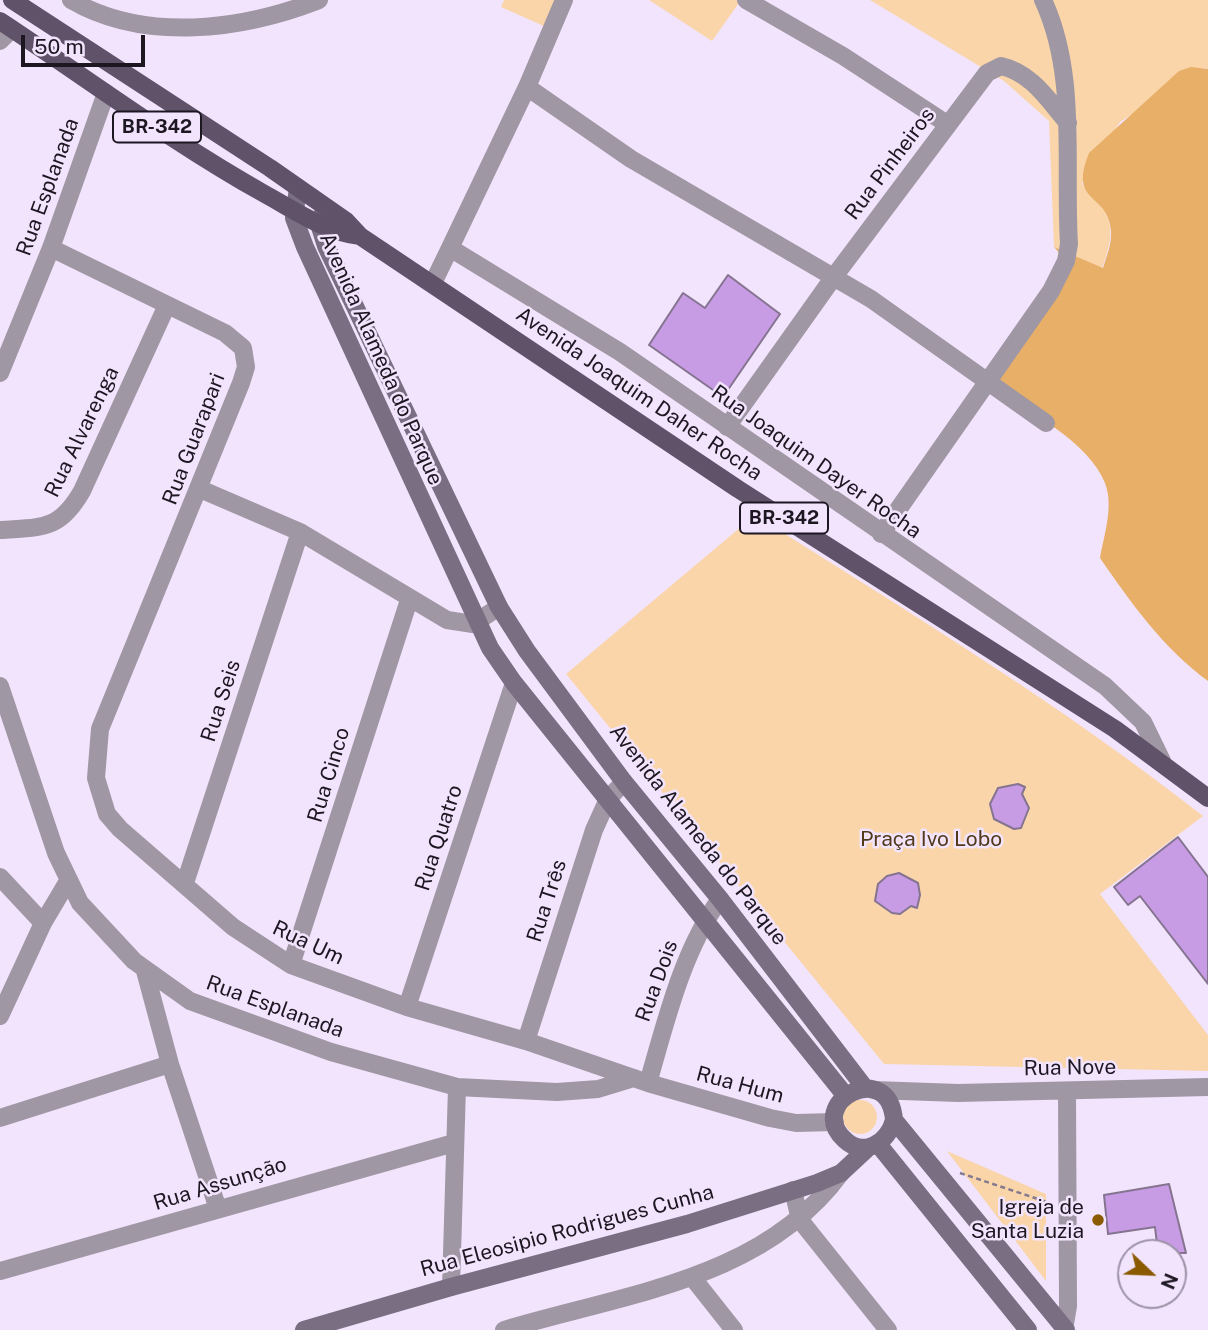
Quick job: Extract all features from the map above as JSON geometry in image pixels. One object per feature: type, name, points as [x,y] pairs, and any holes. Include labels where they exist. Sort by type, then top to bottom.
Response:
[{"type":"main road","name":"BR-342","points":[[12,0],[298,188],[323,215]]},
{"type":"main road","name":"BR-342","points":[[4,30],[209,161],[293,210],[323,215]]},
{"type":"main road","name":"Avenida Joaquim Daher Rocha","points":[[323,215],[340,234],[360,236],[433,283],[738,489],[1162,761],[1208,798]]},
{"type":"street","points":[[71,0],[103,7],[145,26],[236,23],[268,18],[319,0]]},
{"type":"street","points":[[433,283],[527,87],[564,0]]},
{"type":"street","points":[[746,0],[843,56],[947,124]]},
{"type":"street","points":[[881,534],[1051,291],[1066,261],[1069,243],[1068,123],[1055,32],[1043,0]]},
{"type":"street","name":"Rua Pinheiros","points":[[727,427],[947,124],[994,67],[1001,66],[1022,74],[1043,92],[1068,123]]},
{"type":"street","points":[[527,87],[631,159],[871,299],[1046,423]]},
{"type":"street","name":"Rua Esplanada","points":[[0,373],[51,248],[106,93]]},
{"type":"street","points":[[293,210],[298,188]]},
{"type":"street","name":"Avenida Alameda do Parque","points":[[293,210],[297,228],[337,320],[490,648],[514,683],[845,1095]]},
{"type":"street","name":"Avenida Alameda do Parque","points":[[323,215],[326,246],[499,607],[527,652],[624,782],[869,1089],[889,1101],[893,1115],[1065,1330]]},
{"type":"street","name":"Rua Guarapari","points":[[51,248],[225,333],[243,348],[245,358],[241,383],[200,489],[108,707]]},
{"type":"street","name":"Rua Joaquim Dayer Rocha","points":[[450,248],[620,352],[1105,686],[1143,722],[1162,761]]},
{"type":"street","name":"Rua Alvarenga","points":[[0,530],[55,523],[66,516],[82,491],[167,305]]},
{"type":"street","points":[[200,489],[300,532],[409,600],[460,624],[478,622],[499,607]]},
{"type":"street","name":"Rua Seis","points":[[185,883],[300,532]]},
{"type":"street","name":"Rua Cinco","points":[[291,965],[409,600]]},
{"type":"street","name":"Rua Quatro","points":[[407,1007],[514,683]]},
{"type":"street","name":"Rua Esplanada","points":[[0,686],[68,881],[93,920],[145,971],[190,1001],[343,1056],[457,1087],[492,1091],[583,1091],[641,1081]]},
{"type":"street","name":"Rua Um","points":[[108,707],[96,755],[100,797],[120,828],[243,935],[291,965],[407,1007],[526,1041],[641,1081]]},
{"type":"street","name":"Rua Três","points":[[526,1041],[594,830],[608,799],[624,782]]},
{"type":"street","points":[[0,877],[43,923]]},
{"type":"street","points":[[0,1016],[43,923],[68,881]]},
{"type":"street","name":"Rua Dois","points":[[641,1081],[686,963],[705,920],[720,899]]},
{"type":"street","points":[[145,971],[170,1064],[218,1209]]},
{"type":"street","points":[[583,1091],[589,1062]]},
{"type":"street","points":[[0,1118],[170,1064]]},
{"type":"street","name":"Rua Hum","points":[[641,1081],[770,1118],[839,1130]]},
{"type":"street","points":[[451,1287],[457,1087]]},
{"type":"street","name":"Rua Nove","points":[[933,1093],[1208,1087]]},
{"type":"street","points":[[841,1173],[845,1150],[835,1111],[845,1095],[869,1089],[933,1093]]},
{"type":"street","points":[[1065,1330],[1068,1306],[1067,1092]]},
{"type":"street","points":[[504,1330],[692,1277],[743,1255],[800,1220],[841,1173],[873,1145],[886,1138],[893,1115],[933,1093]]},
{"type":"street","points":[[839,1130],[859,1147],[873,1145]]},
{"type":"street","name":"Rua Assunção","points":[[0,1271],[306,1182],[454,1143]]},
{"type":"street","points":[[873,1145],[1028,1330]]},
{"type":"street","name":"Rua Eleosipio Rodrigues Cunha","points":[[304,1330],[451,1287],[687,1224],[841,1173]]},
{"type":"street","points":[[793,1190],[800,1220],[888,1330]]},
{"type":"street","points":[[692,1277],[734,1330]]},
{"type":"path","points":[[931,1163],[1066,1209]]},
{"type":"green space","points":[[504,0],[559,0],[546,27],[501,7]]},
{"type":"green space","points":[[649,0],[741,0],[712,41]]},
{"type":"green space","points":[[870,0],[1208,0],[1208,69],[1203,68],[1120,122],[1082,183],[1109,219],[1109,244],[1102,268],[1054,247],[1049,121],[1004,81]]},
{"type":"green space","name":"Praça Ivo Lobo","points":[[755,515],[1039,697],[1203,816],[1100,894],[1208,1035],[1208,1071],[884,1064],[566,674]]},
{"type":"green space","points":[[860,1100],[872,1105],[877,1117],[872,1129],[860,1134],[848,1129],[843,1117],[848,1105]]},
{"type":"green space","points":[[947,1151],[1046,1194],[1046,1281]]},
{"type":"shaded area","points":[[1191,67],[1208,69],[1208,681],[1162,639],[1100,558],[1109,501],[1105,483],[1097,468],[1073,441],[996,390],[998,376],[1062,256],[1054,247],[1103,268],[1110,245],[1111,230],[1103,209],[1091,197],[1083,182],[1089,153],[1179,71]]},
{"type":"building","points":[[728,275],[780,314],[723,397],[649,345],[683,293],[705,308]]},
{"type":"building","points":[[1018,784],[1025,787],[1022,794],[1029,808],[1021,828],[1014,829],[994,819],[990,804],[998,788]]},
{"type":"building","points":[[1178,837],[1208,877],[1208,984],[1140,896],[1128,905],[1114,887]]},
{"type":"building","points":[[899,873],[918,883],[920,895],[917,908],[911,906],[900,914],[892,913],[875,901],[878,884],[887,876]]},
{"type":"building","points":[[1169,1184],[1183,1239],[1156,1239],[1155,1227],[1108,1234],[1104,1195]]},
{"type":"place","name":"Igreja de Santa Luzia","points":[[1098,1220]]}]
